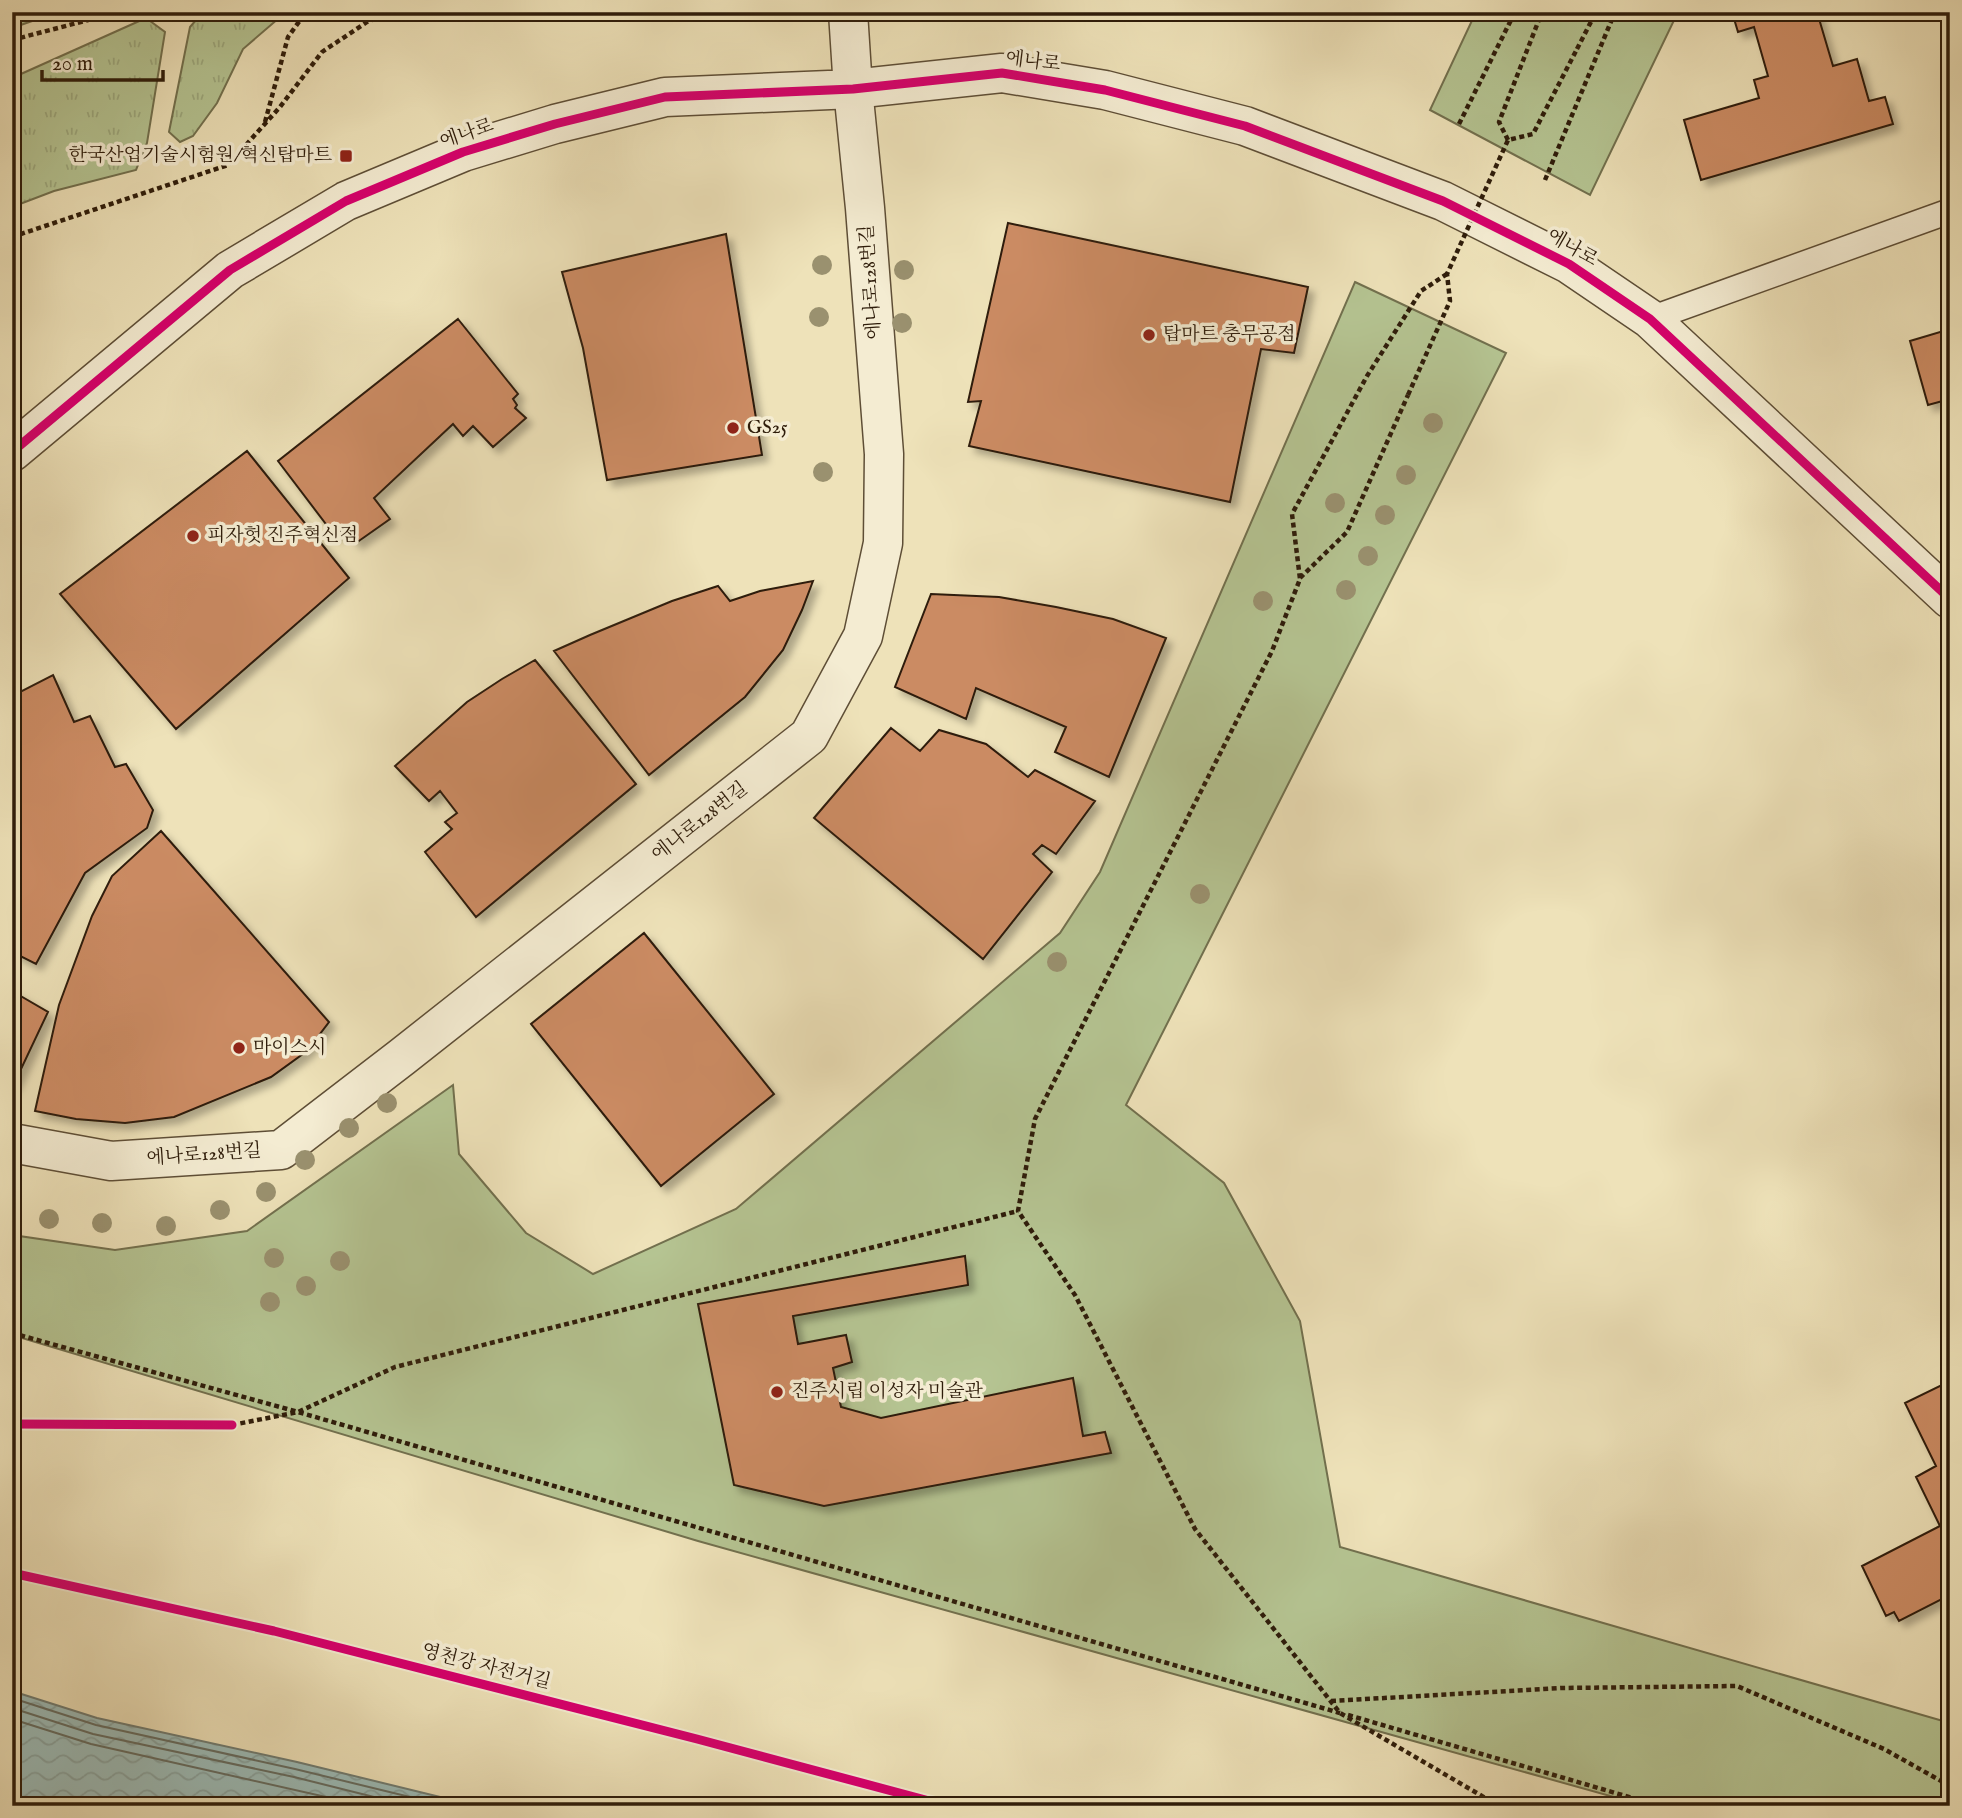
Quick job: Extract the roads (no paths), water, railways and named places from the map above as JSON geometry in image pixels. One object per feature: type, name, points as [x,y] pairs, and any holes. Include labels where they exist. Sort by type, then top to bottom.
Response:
[{"type":"street","name":"에나로128번길","points":[[12,1143],[111,1161],[281,1150],[809,736],[863,636],[883,543],[884,454],[848,12]]},
{"type":"street","name":"에나로","points":[[12,452],[230,270],[346,201],[463,152],[555,124],[665,97],[853,89],[1002,74],[1105,90],[1245,126],[1443,201],[1569,264],[1650,319],[1950,599]]},
{"type":"lane","points":[[1650,319],[1950,211]]},
{"type":"water","points":[[12,1691],[97,1718],[297,1762],[477,1806],[12,1806]]},
{"type":"place","name":"한국산업기술시험원/혁신탑마트","points":[[346,156]]},
{"type":"place","name":"탑마트 충무공점","points":[[1149,335]]},
{"type":"place","name":"GS25","points":[[733,428]]},
{"type":"place","name":"피자헛 진주혁신점","points":[[193,536]]},
{"type":"place","name":"마이스시","points":[[239,1048]]},
{"type":"place","name":"진주시립 이성자 미술관","points":[[777,1392]]}]
